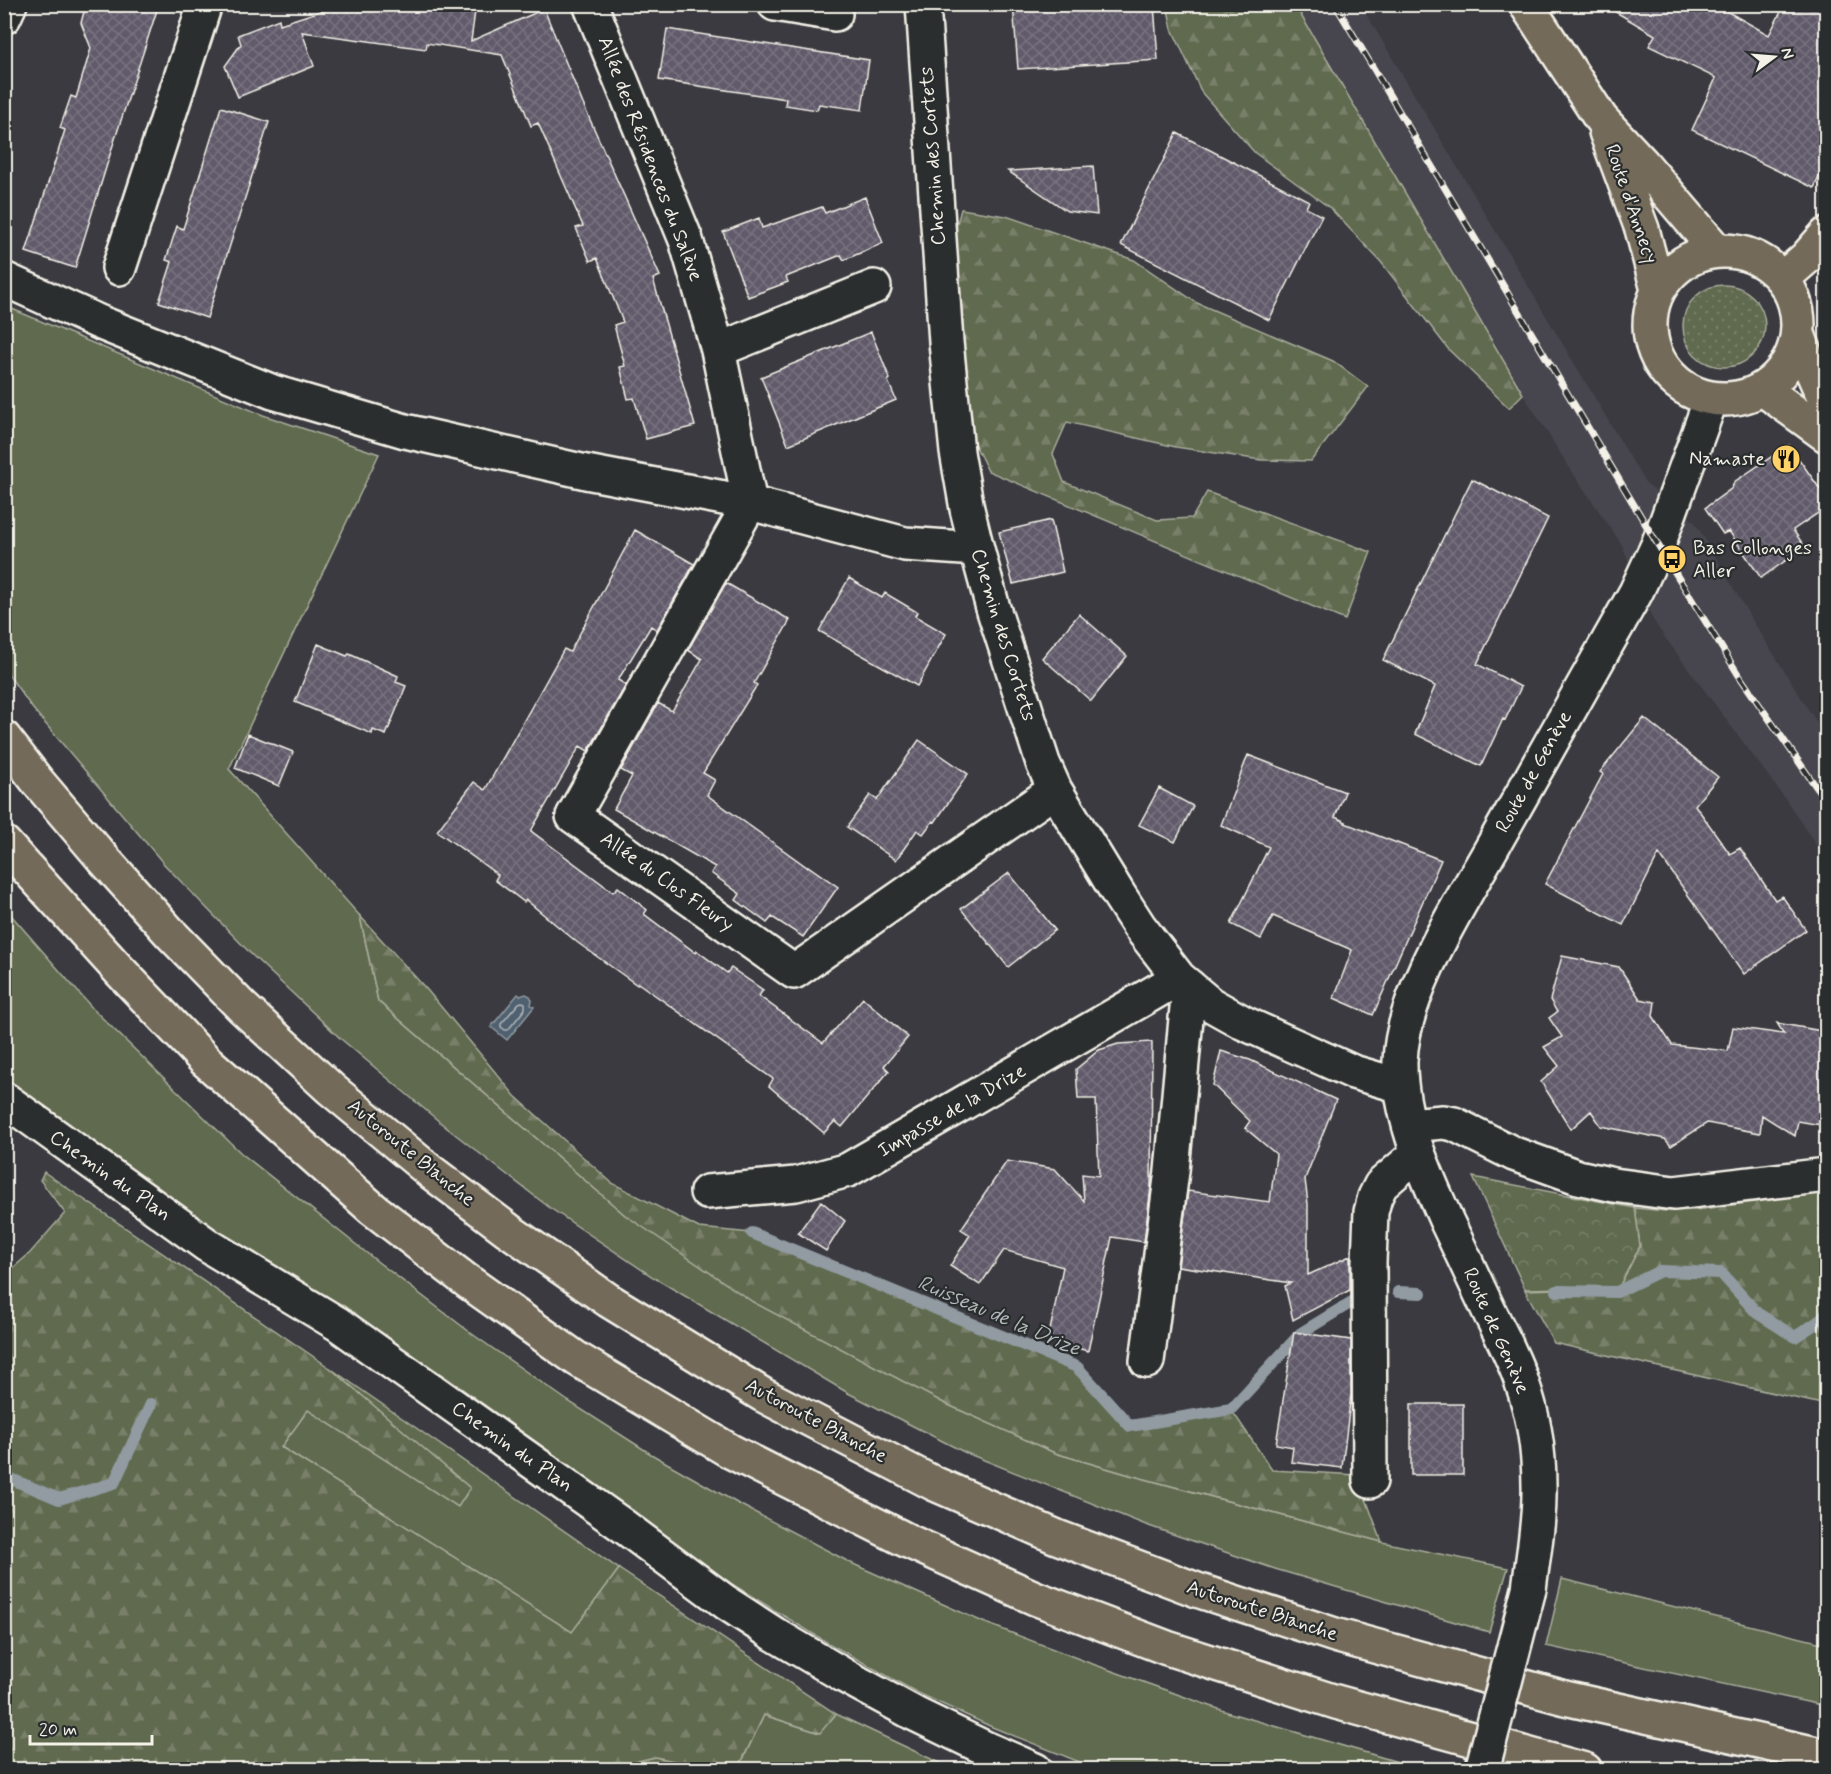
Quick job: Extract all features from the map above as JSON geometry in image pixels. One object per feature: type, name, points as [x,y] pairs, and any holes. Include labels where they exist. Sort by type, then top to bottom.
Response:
[{"type":"main road","name":"Route d'Annecy","points":[[1526,4],[1601,119],[1718,251]]},
{"type":"main road","name":"Route d'Annecy","points":[[1601,119],[1642,229],[1658,290]]},
{"type":"main road","points":[[1782,279],[1806,258],[1827,234]]},
{"type":"main road","points":[[1798,334],[1787,365],[1773,382],[1738,399],[1720,400],[1692,393],[1668,374],[1657,358],[1651,338],[1650,319],[1658,290],[1669,275],[1683,263],[1700,255],[1718,251],[1736,252],[1754,257],[1770,266],[1793,296],[1798,334],[1827,402]]},
{"type":"main road","points":[[1763,388],[1827,435]]},
{"type":"main road","name":"Autoroute Blanche","points":[[4,738],[100,855],[171,934],[242,1007],[331,1089],[431,1172],[535,1249],[608,1300],[763,1395],[933,1483],[1057,1537],[1197,1590],[1338,1636],[1569,1699],[1827,1756]]},
{"type":"main road","points":[[4,843],[111,962],[205,1060],[373,1209],[467,1281],[577,1359],[730,1451],[908,1541],[1003,1584],[1167,1648],[1336,1702],[1585,1770]]},
{"type":"street","points":[[4,17],[10,4]]},
{"type":"street","points":[[119,268],[205,4]]},
{"type":"street","name":"Allée des Résidences du Salève","points":[[590,4],[686,240],[718,350],[750,503]]},
{"type":"street","points":[[775,4],[836,14]]},
{"type":"street","name":"Chemin des Cortets","points":[[923,4],[946,342],[957,452],[967,509],[993,608],[1042,763],[1055,790],[1139,926],[1184,982],[1210,1004],[1244,1023],[1353,1072],[1401,1086]]},
{"type":"street","points":[[4,279],[101,323],[273,392],[405,431],[586,472],[750,503],[905,544],[977,549]]},
{"type":"street","points":[[718,350],[874,287]]},
{"type":"street","name":"Route de Genève","points":[[1482,1770],[1528,1589],[1538,1523],[1537,1452],[1521,1379],[1430,1184],[1414,1139],[1401,1086],[1401,1046],[1420,985],[1438,944],[1636,592],[1658,545],[1711,399]]},
{"type":"street","name":"Allée du Clos Fleury","points":[[750,503],[573,816],[794,972],[1055,790]]},
{"type":"street","points":[[1147,1361],[1172,1171],[1184,982]]},
{"type":"street","name":"Impasse de la Drize","points":[[706,1192],[795,1184],[848,1170],[1184,982]]},
{"type":"street","name":"Chemin du Plan","points":[[4,1099],[207,1245],[294,1296],[356,1336],[756,1622],[845,1676],[915,1714],[1035,1770]]},
{"type":"street","points":[[1370,1481],[1369,1262],[1371,1212],[1381,1185],[1414,1139],[1443,1122],[1454,1124],[1514,1154],[1578,1177],[1614,1185],[1674,1193],[1827,1175]]},
{"type":"shaded area","points":[[1295,5],[1361,5],[1645,482],[1695,522],[1750,616],[1826,737],[1826,860],[1786,800],[1660,631],[1652,618],[1622,545],[1523,394]]},
{"type":"green space","points":[[1167,5],[1295,5],[1523,394],[1509,408],[1449,350],[1381,262],[1330,208],[1255,153],[1202,93],[1172,29]]},
{"type":"green space","points":[[961,209],[1006,216],[1134,260],[1197,303],[1333,361],[1368,387],[1311,461],[1261,460],[1176,447],[1067,422],[1053,454],[1064,482],[1157,520],[1192,518],[1207,492],[1371,552],[1345,620],[988,471],[971,437],[950,250]]},
{"type":"green space","points":[[1724,285],[1740,288],[1753,297],[1762,310],[1765,326],[1762,342],[1753,355],[1740,364],[1724,367],[1708,364],[1695,355],[1686,342],[1683,326],[1686,310],[1695,297],[1708,288]]},
{"type":"green space","points":[[5,306],[263,415],[379,454],[229,769],[360,916],[378,1001],[625,1215],[944,1403],[1055,1453],[1130,1475],[1382,1542],[1508,1568],[1489,1632],[1275,1569],[1146,1525],[964,1452],[848,1393],[653,1277],[550,1208],[447,1128],[341,1039],[253,956],[164,864],[33,709],[5,670]]},
{"type":"green space","points":[[4,907],[93,1009],[241,1153],[475,1336],[568,1401],[651,1454],[737,1503],[851,1563],[983,1622],[1230,1713],[1422,1769],[1097,1769],[992,1727],[916,1692],[828,1643],[732,1584],[450,1380],[345,1308],[234,1242],[103,1152],[5,1079]]},
{"type":"green space","points":[[360,916],[428,991],[515,1096],[612,1183],[699,1228],[752,1233],[1077,1367],[1130,1426],[1231,1409],[1272,1470],[1357,1475],[1382,1542],[1055,1453],[944,1403],[753,1302],[625,1215],[378,1001]]},
{"type":"green space","points":[[44,1172],[330,1368],[470,1488],[458,1507],[308,1410],[281,1447],[572,1632],[619,1569],[836,1714],[820,1733],[764,1715],[738,1769],[713,1769],[655,1757],[599,1770],[5,1769],[5,1275],[30,1253],[65,1213],[40,1180]]},
{"type":"green space","points":[[1473,1177],[1635,1208],[1640,1246],[1619,1287],[1525,1289]]},
{"type":"green space","points":[[1826,1192],[1826,1405],[1554,1343],[1525,1290],[1619,1287],[1640,1246],[1635,1208],[1666,1211],[1696,1210]]},
{"type":"green space","points":[[330,1368],[619,1569],[572,1633],[281,1447],[308,1409],[458,1506],[470,1489]]},
{"type":"green space","points":[[1562,1579],[1826,1644],[1826,1706],[1546,1646]]},
{"type":"green space","points":[[836,1714],[954,1769],[738,1770],[764,1715],[819,1733]]},
{"type":"green space","points":[[655,1757],[713,1769],[599,1770]]},
{"type":"water","points":[[518,994],[530,996],[531,1005],[534,1007],[507,1040],[491,1027]]},
{"type":"building","points":[[86,4],[159,4],[75,268],[26,252],[65,130],[60,128],[71,96],[76,98],[91,48],[81,23]]},
{"type":"building","points":[[330,4],[476,4],[471,41],[544,9],[583,104],[660,276],[653,279],[695,426],[646,439],[634,398],[628,399],[620,367],[625,366],[614,325],[623,322],[597,258],[590,261],[576,228],[583,226],[538,123],[531,126],[502,55],[427,43],[426,49],[302,32],[314,66],[238,97],[225,66],[241,44],[238,35],[279,19],[280,24],[330,8]]},
{"type":"building","points":[[1013,4],[1154,4],[1158,60],[1018,69]]},
{"type":"building","points":[[1602,4],[1714,4],[1769,35],[1785,4],[1827,4],[1827,160],[1814,188],[1692,130],[1716,78],[1649,46],[1655,35]]},
{"type":"building","points":[[667,29],[869,60],[862,110],[819,104],[817,110],[785,105],[786,99],[659,80]]},
{"type":"building","points":[[221,107],[269,122],[207,318],[159,302],[172,262],[166,260],[177,226],[183,229]]},
{"type":"building","points":[[1177,133],[1309,201],[1306,208],[1322,216],[1269,320],[1121,245]]},
{"type":"building","points":[[1093,166],[1097,215],[1067,211],[1008,171]]},
{"type":"building","points":[[865,197],[883,243],[844,260],[841,255],[786,277],[788,282],[748,297],[723,232],[759,218],[762,228],[822,207],[825,213]]},
{"type":"building","points":[[871,332],[896,400],[788,445],[761,377]]},
{"type":"building","points":[[1789,445],[1827,499],[1827,507],[1793,530],[1805,547],[1761,578],[1729,531],[1723,534],[1705,508],[1732,488],[1734,482]]},
{"type":"building","points":[[1472,479],[1548,518],[1477,664],[1521,687],[1481,766],[1415,734],[1435,686],[1383,660]]},
{"type":"building","points":[[1051,520],[1063,572],[1013,584],[999,532]]},
{"type":"building","points":[[635,530],[694,564],[657,630],[651,626],[618,680],[626,685],[588,751],[580,746],[531,831],[613,892],[618,887],[647,910],[644,914],[696,953],[697,951],[727,973],[731,968],[763,990],[759,996],[823,1043],[863,998],[908,1037],[884,1066],[889,1071],[842,1127],[835,1121],[824,1133],[769,1086],[773,1079],[578,943],[526,900],[524,902],[495,880],[498,875],[437,831],[474,782],[485,790],[564,649],[570,652]]},
{"type":"building","points":[[849,578],[882,598],[885,593],[917,612],[915,616],[946,634],[917,686],[819,631]]},
{"type":"building","points":[[726,583],[790,620],[754,683],[757,685],[703,773],[715,780],[707,795],[838,887],[803,937],[772,917],[767,923],[736,900],[740,894],[711,873],[715,867],[614,809],[632,776],[621,770],[658,703],[672,711],[702,659],[688,650]]},
{"type":"building","points":[[1079,614],[1127,656],[1091,701],[1042,658]]},
{"type":"building","points":[[318,644],[347,656],[349,654],[398,676],[396,682],[406,686],[386,735],[373,730],[372,734],[295,702]]},
{"type":"building","points":[[1644,718],[1718,777],[1695,805],[1730,854],[1740,848],[1775,900],[1782,896],[1806,930],[1744,974],[1659,854],[1623,925],[1545,884],[1603,774],[1600,772]]},
{"type":"building","points":[[248,734],[293,752],[279,786],[235,768]]},
{"type":"building","points":[[919,740],[968,774],[935,822],[933,821],[923,834],[917,830],[896,860],[847,827],[870,795],[877,800]]},
{"type":"building","points":[[1248,755],[1345,792],[1335,817],[1345,823],[1441,860],[1373,1015],[1334,998],[1352,950],[1273,916],[1261,939],[1231,924],[1269,847],[1221,825]]},
{"type":"building","points":[[1159,788],[1193,806],[1175,842],[1139,825]]},
{"type":"building","points":[[1009,873],[1055,930],[1008,967],[961,909]]},
{"type":"building","points":[[1562,956],[1619,967],[1640,999],[1655,1002],[1653,1016],[1672,1045],[1728,1051],[1733,1027],[1784,1034],[1777,1023],[1827,1032],[1827,1126],[1798,1121],[1795,1136],[1762,1115],[1760,1133],[1707,1123],[1671,1146],[1665,1139],[1601,1126],[1591,1111],[1571,1129],[1541,1082],[1559,1066],[1544,1047],[1562,1037],[1549,1018],[1557,1012],[1550,1000]]},
{"type":"building","points":[[1152,1042],[1151,1187],[1144,1242],[1112,1237],[1088,1351],[1048,1340],[1063,1267],[1004,1250],[980,1285],[950,1266],[970,1235],[961,1229],[1007,1161],[1055,1169],[1084,1201],[1082,1174],[1099,1176],[1096,1099],[1078,1099],[1076,1069],[1099,1050],[1118,1044]]},
{"type":"building","points":[[1221,1051],[1250,1060],[1336,1100],[1305,1179],[1308,1204],[1308,1275],[1350,1256],[1350,1290],[1293,1320],[1285,1286],[1291,1283],[1178,1266],[1188,1191],[1270,1202],[1276,1154],[1245,1128],[1250,1121],[1213,1085]]},
{"type":"building","points":[[821,1201],[845,1221],[826,1251],[798,1233]]},
{"type":"building","points":[[1294,1332],[1351,1340],[1351,1394],[1342,1468],[1291,1462],[1293,1447],[1276,1444]]},
{"type":"building","points":[[1411,1404],[1463,1404],[1463,1475],[1411,1475]]},
{"type":"waterway","name":"Ruisseau de la Drize","points":[[752,1233],[1077,1367],[1130,1426],[1231,1409],[1301,1333],[1355,1300]]},
{"type":"waterway","name":"Ruisseau de la Drize","points":[[1557,1291],[1617,1292],[1660,1271],[1721,1273],[1757,1313],[1795,1337],[1818,1322],[1826,1313]]},
{"type":"waterway","points":[[1398,1292],[1421,1293]]},
{"type":"waterway","name":"Ruisseau de la Drize","points":[[4,1476],[59,1499],[114,1483],[151,1404]]},
{"type":"railway","points":[[1335,4],[1658,545],[1738,674],[1826,801]]},
{"type":"place","name":"Namaste","points":[[1786,459]]},
{"type":"place","name":"Bas Collonges Aller","points":[[1672,559]]}]
